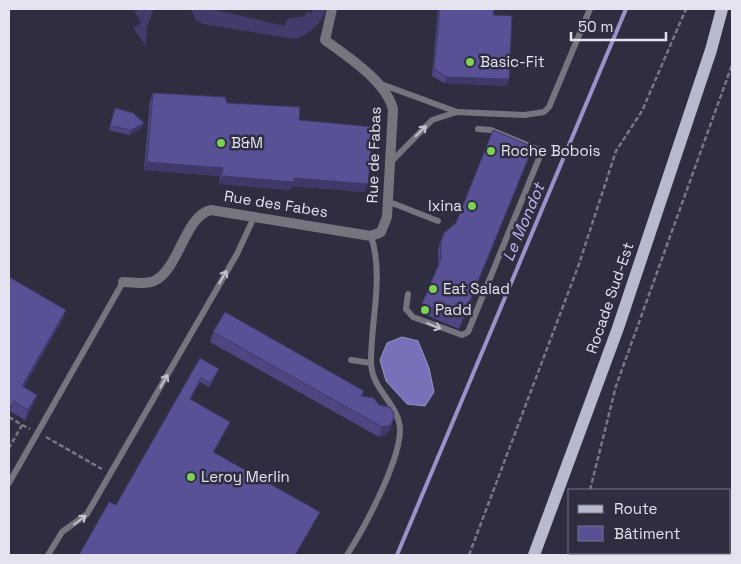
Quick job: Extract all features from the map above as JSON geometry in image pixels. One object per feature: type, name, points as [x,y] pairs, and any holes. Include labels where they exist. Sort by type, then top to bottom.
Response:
[{"type":"main road","name":"Rocade Sud-Est","points":[[534,555],[618,328],[711,50],[722,9]]},
{"type":"main road","name":"Rocade Sud-Est","points":[[711,50],[729,9]]},
{"type":"street","name":"Rue de Fabas","points":[[332,9],[325,40],[379,83],[391,98],[393,109],[391,162],[384,227],[376,236],[371,236]]},
{"type":"street","name":"Rue des Fabes","points":[[122,282],[148,283],[164,273],[198,219],[207,210],[215,209],[255,215],[371,236]]},
{"type":"lane","points":[[379,83],[457,112],[524,115],[544,112],[549,106],[590,9]]},
{"type":"lane","points":[[391,162],[432,120],[457,112]]},
{"type":"lane","points":[[408,294],[406,309],[413,317],[462,335],[468,332],[542,151],[491,130],[478,129]]},
{"type":"lane","points":[[387,201],[438,221]]},
{"type":"lane","points":[[48,555],[62,532],[87,514],[237,254],[255,215]]},
{"type":"lane","points":[[347,555],[362,530],[392,463],[400,439],[399,422],[376,383],[371,363],[377,254],[371,236]]},
{"type":"lane","points":[[9,483],[122,282]]},
{"type":"lane","points":[[351,360],[371,363]]},
{"type":"path","points":[[469,555],[579,264],[616,151],[642,111],[686,9]]},
{"type":"path","points":[[590,489],[616,386],[732,65]]},
{"type":"path","points":[[9,418],[110,474]]},
{"type":"path","points":[[9,448],[22,425]]},
{"type":"shaded area","points":[[133,9],[154,9],[147,26],[146,46],[133,28],[141,23]]},
{"type":"shaded area","points":[[191,9],[211,9],[285,26],[287,19],[305,16],[306,12],[312,13],[313,9],[326,9],[322,19],[314,28],[305,35],[295,39],[203,24],[195,19]]},
{"type":"shaded area","points":[[402,337],[418,341],[429,368],[434,392],[425,406],[407,404],[386,381],[380,360],[387,343]]},
{"type":"building","name":"Basic-Fit","points":[[440,9],[494,9],[493,15],[512,16],[509,79],[447,77],[434,69]]},
{"type":"building","name":"B&M","points":[[153,93],[225,97],[227,103],[300,107],[299,120],[373,127],[368,184],[294,178],[294,182],[222,176],[223,168],[147,162]]},
{"type":"building","points":[[115,108],[133,113],[144,123],[131,130],[110,126]]},
{"type":"building","points":[[493,130],[533,147],[462,320],[422,304],[441,259],[441,241],[444,233],[456,223]]},
{"type":"building","points":[[9,277],[66,310],[22,386],[37,395],[28,410],[14,401],[9,409]]},
{"type":"building","points":[[225,312],[364,391],[361,396],[374,398],[379,405],[390,407],[394,413],[390,425],[382,427],[213,332]]},
{"type":"building","name":"Leroy Merlin","points":[[200,358],[219,369],[210,383],[201,378],[190,399],[230,422],[213,452],[320,512],[295,555],[79,555],[109,502],[116,505]]},
{"type":"waterway","name":"Le Mondot","points":[[397,555],[626,9]]},
{"type":"place","name":"Basic-Fit","points":[[470,62]]},
{"type":"place","name":"B&M","points":[[221,143]]},
{"type":"place","name":"Roche Bobois","points":[[491,151]]},
{"type":"place","name":"Ixina","points":[[472,206]]},
{"type":"place","name":"Eat Salad","points":[[433,289]]},
{"type":"place","name":"Padd","points":[[425,310]]},
{"type":"place","name":"Leroy Merlin","points":[[191,477]]}]
